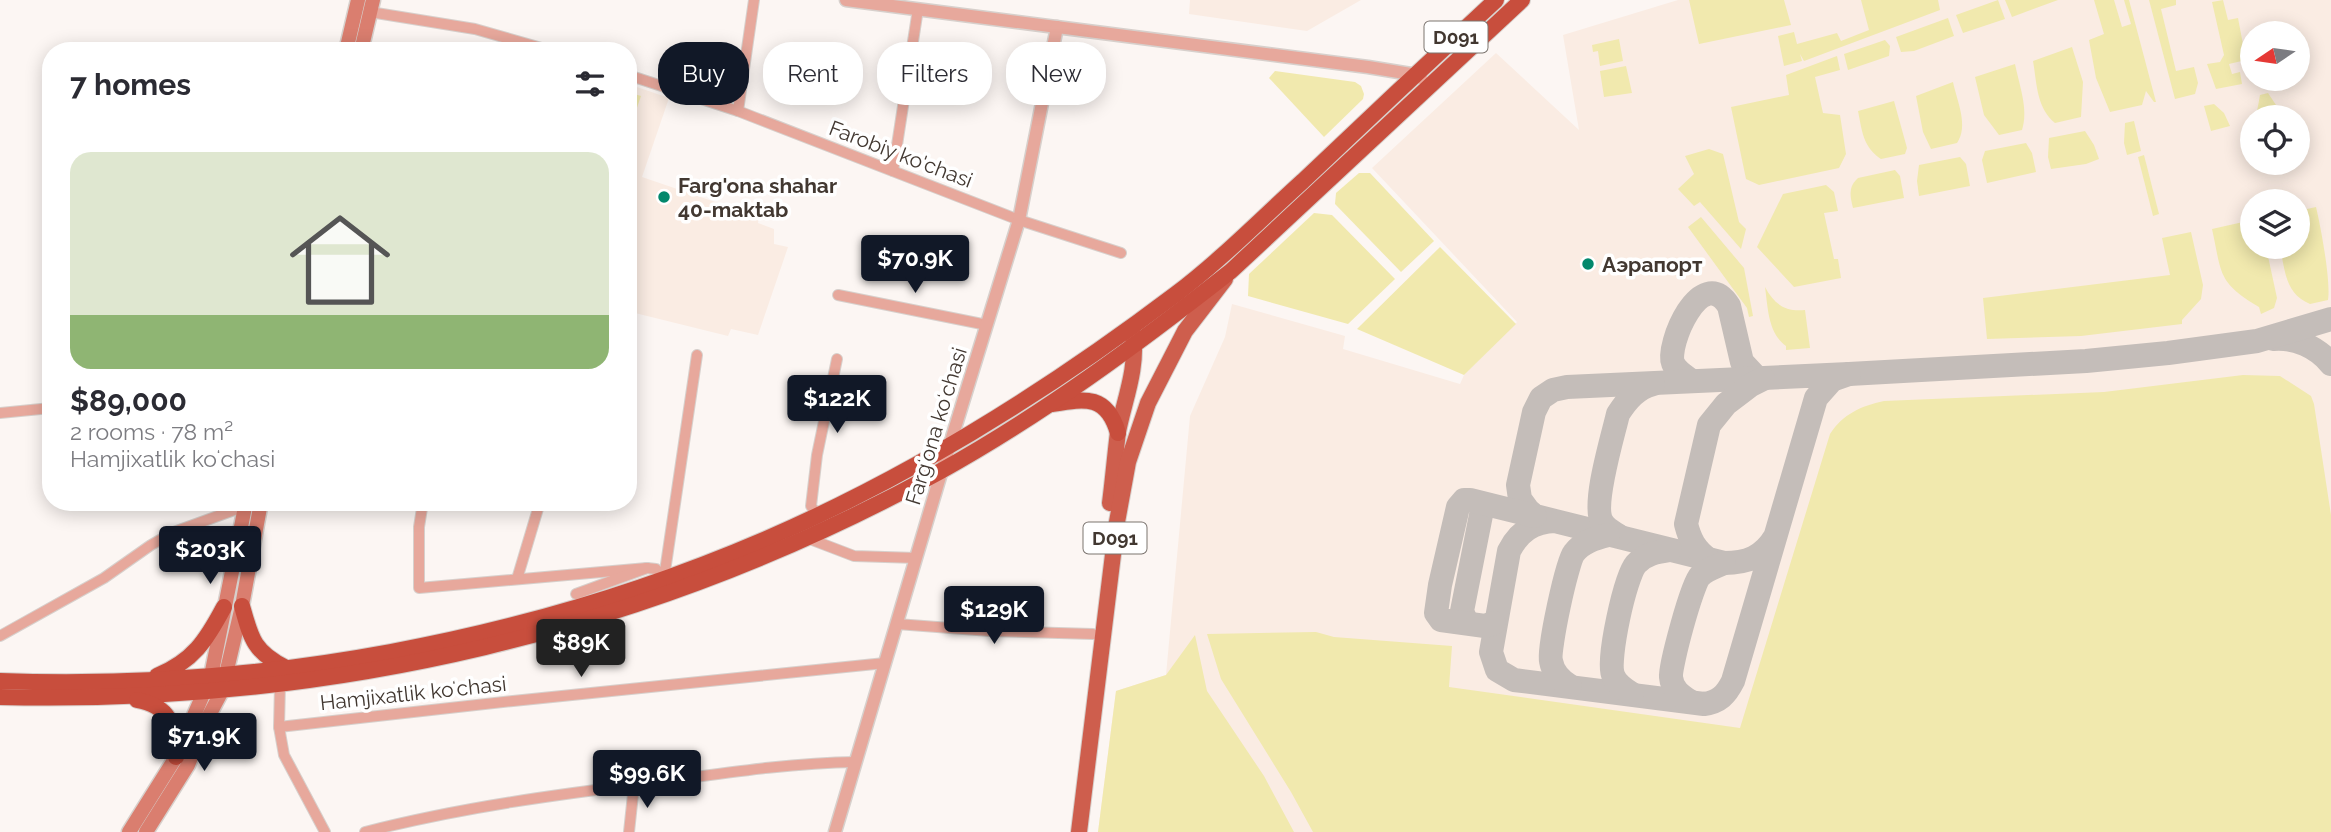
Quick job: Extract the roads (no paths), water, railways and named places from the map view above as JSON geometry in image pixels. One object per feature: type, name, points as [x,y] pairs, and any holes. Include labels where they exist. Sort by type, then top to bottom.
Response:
[{"type":"highway","name":"D091","points":[[1134,344],[1231,271],[1424,80],[1496,0]]},
{"type":"highway","name":"D091","points":[[1132,326],[1217,261],[1424,80],[1522,0]]},
{"type":"highway","points":[[0,681],[143,681],[286,668],[380,653],[573,609],[768,538],[817,515],[951,444],[1102,349],[1132,326]]},
{"type":"highway","points":[[0,696],[121,697],[280,685],[382,669],[542,633],[669,593],[807,538],[942,470],[1047,405],[1134,344]]},
{"type":"highway","points":[[1047,405],[1072,400],[1093,400],[1102,404],[1114,420],[1118,433]]},
{"type":"highway","points":[[242,606],[249,631],[259,652],[286,668]]},
{"type":"highway","points":[[143,681],[179,666],[192,655],[211,632],[224,607]]},
{"type":"highway","points":[[121,697],[152,703],[167,715],[174,734],[176,757]]},
{"type":"main road","points":[[347,42],[358,0]]},
{"type":"main road","points":[[363,42],[371,6]]},
{"type":"main road","name":"D091","points":[[1079,832],[1117,522],[1128,463],[1148,403],[1185,331],[1231,271]]},
{"type":"main road","name":"D091","points":[[1069,832],[1118,433],[1130,382],[1134,344],[1132,326]]},
{"type":"main road","points":[[146,832],[188,765],[204,725],[222,691],[219,675],[224,607],[245,511]]},
{"type":"main road","points":[[129,832],[176,757],[205,692],[219,675],[242,606],[259,511]]},
{"type":"street","points":[[738,111],[754,0]]},
{"type":"street","points":[[846,0],[1242,50],[1424,80]]},
{"type":"street","points":[[371,6],[520,42]]},
{"type":"street","points":[[893,171],[918,9]]},
{"type":"street","name":"Fargʻona koʻchasi","points":[[835,832],[942,470],[1020,220],[1057,27]]},
{"type":"street","name":"Farobiy ko'chasi","points":[[637,78],[738,111],[1020,220],[1121,253]]},
{"type":"street","points":[[838,295],[987,325]]},
{"type":"street","points":[[664,578],[697,355]]},
{"type":"street","points":[[817,515],[811,506],[817,455],[837,359]]},
{"type":"street","points":[[0,413],[42,409]]},
{"type":"street","points":[[0,636],[104,578],[174,531],[227,511]]},
{"type":"street","points":[[422,511],[419,527],[419,588],[647,568],[656,569],[664,578]]},
{"type":"street","points":[[517,579],[537,511]]},
{"type":"street","points":[[807,538],[854,556],[916,558]]},
{"type":"street","points":[[576,594],[647,568]]},
{"type":"street","points":[[897,624],[990,631],[1093,634]]},
{"type":"street","name":"Hamjixatlik koʻchasi","points":[[279,727],[885,663]]},
{"type":"street","points":[[280,685],[279,727],[284,755],[325,832]]},
{"type":"street","points":[[365,832],[418,818],[490,805],[808,762],[856,762]]},
{"type":"street","points":[[629,832],[634,785]]},
{"type":"place","name":"Farg'ona shahar 40-maktab","points":[[664,197]]},
{"type":"place","name":"Аэрапорт","points":[[1588,264]]}]
